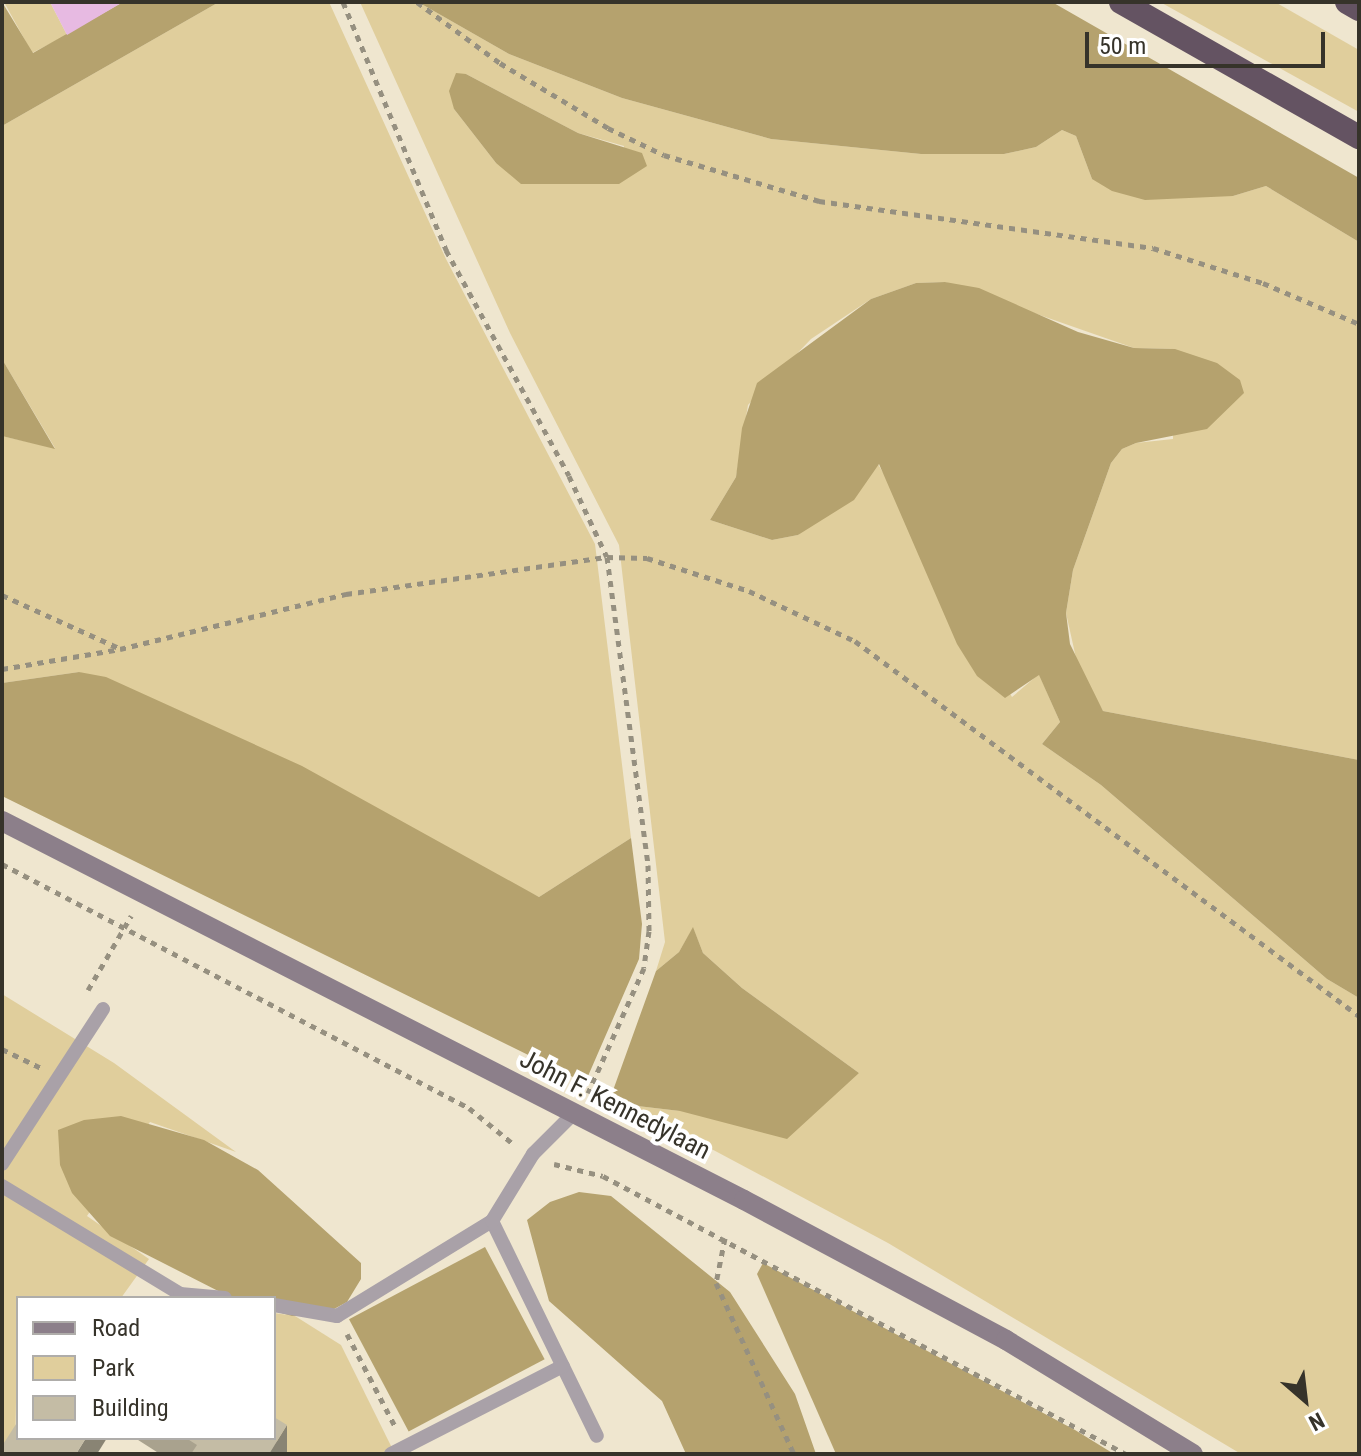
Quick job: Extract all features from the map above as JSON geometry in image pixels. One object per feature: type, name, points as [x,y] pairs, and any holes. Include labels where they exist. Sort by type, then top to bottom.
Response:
[{"type":"highway","points":[[1121,2],[1359,137]]},
{"type":"highway","points":[[1347,2],[1359,9]]},
{"type":"street","name":"John F. Kennedylaan","points":[[2,821],[1006,1340],[1193,1454]]},
{"type":"lane","points":[[2,1164],[103,1009]]},
{"type":"lane","points":[[276,1305],[337,1316],[492,1221],[533,1154],[573,1114]]},
{"type":"lane","points":[[2,1186],[180,1294],[202,1296]]},
{"type":"lane","points":[[492,1221],[597,1436]]},
{"type":"lane","points":[[391,1454],[563,1366]]},
{"type":"path","points":[[343,2],[446,250],[569,476],[607,557],[648,865],[649,931],[644,968],[616,1040],[573,1114]]},
{"type":"path","points":[[417,2],[500,63],[608,128],[664,155],[819,201],[1153,248],[1263,283],[1359,324]]},
{"type":"path","points":[[2,669],[120,649],[346,594],[607,557],[647,558],[749,591],[855,641],[1343,1009],[1359,1016]]},
{"type":"path","points":[[2,595],[120,649]]},
{"type":"path","points":[[84,996],[143,894]]},
{"type":"path","points":[[2,1049],[59,1076]]},
{"type":"path","points":[[725,1238],[716,1283],[794,1454]]},
{"type":"path","points":[[337,1316],[405,1447]]},
{"type":"green space","points":[[4,2],[50,2],[67,35],[32,53]]},
{"type":"green space","points":[[219,2],[329,2],[446,259],[595,544],[631,838],[539,897],[79,672],[2,683],[2,436],[55,448],[2,359],[2,126]]},
{"type":"green space","points":[[360,2],[418,2],[509,54],[622,98],[771,139],[921,154],[1004,154],[1036,147],[1062,130],[1076,136],[1092,179],[1233,196],[1266,186],[1359,242],[1359,760],[1103,711],[1078,667],[1066,613],[1073,570],[1111,463],[1122,449],[1136,443],[1173,439],[1175,349],[1134,348],[945,282],[916,283],[871,299],[811,339],[748,405],[736,477],[710,520],[772,540],[798,535],[878,464],[1012,697],[1039,674],[1060,722],[1042,744],[1101,785],[1327,979],[1359,998],[1359,1454],[1241,1454],[888,1243],[629,1105],[680,1111],[859,1073],[742,988],[703,953],[693,928],[679,952],[656,971],[665,942],[619,545],[510,333]],"holes":[[[466,74],[578,133],[624,146],[619,184],[568,181],[496,163],[454,109]]]},
{"type":"green space","points":[[1160,2],[1275,2],[1359,50],[1359,112]]},
{"type":"green space","points":[[2,994],[114,1063],[236,1152],[150,1122],[87,1216],[149,1259],[122,1296],[16,1296],[15,1454],[2,1454]]},
{"type":"green space","points":[[276,1313],[295,1316],[341,1345],[395,1454],[280,1454],[275,1440]]},
{"type":"shaded area","points":[[2,2],[33,53],[123,2],[219,2],[2,126]]},
{"type":"shaded area","points":[[50,2],[123,2],[67,35]]},
{"type":"shaded area","points":[[418,2],[1052,2],[1359,178],[1359,242],[1266,186],[1233,196],[1145,200],[1112,191],[1092,179],[1076,136],[1062,130],[1036,147],[1004,154],[921,154],[771,139],[622,98],[509,54]]},
{"type":"shaded area","points":[[456,73],[466,74],[578,133],[642,153],[647,166],[619,184],[521,184],[496,163],[454,109],[449,91]]},
{"type":"shaded area","points":[[945,282],[979,288],[1078,332],[1134,348],[1175,349],[1217,363],[1240,380],[1244,393],[1207,429],[1136,443],[1122,449],[1111,463],[1073,570],[1066,613],[1070,644],[1103,711],[1359,760],[1359,998],[1327,979],[1101,785],[1042,744],[1060,722],[1039,675],[1005,698],[977,676],[957,644],[879,464],[854,500],[798,535],[772,540],[710,520],[736,477],[742,428],[757,383],[871,299],[916,283]]},
{"type":"shaded area","points":[[2,359],[55,449],[2,436]]},
{"type":"shaded area","points":[[79,672],[106,677],[302,766],[539,897],[631,838],[642,924],[639,959],[585,1083],[2,796],[2,683]]},
{"type":"shaded area","points":[[693,927],[703,953],[742,988],[859,1073],[787,1139],[680,1111],[629,1105],[611,1096],[656,971],[679,952]]},
{"type":"shaded area","points":[[121,1116],[204,1140],[258,1170],[361,1263],[361,1279],[347,1302],[323,1315],[292,1316],[276,1312],[276,1296],[228,1296],[110,1236],[72,1193],[60,1165],[58,1130],[84,1120]]},
{"type":"shaded area","points":[[579,1192],[611,1196],[730,1292],[795,1394],[816,1454],[686,1454],[662,1401],[549,1301],[527,1220],[550,1202]]},
{"type":"shaded area","points":[[485,1247],[545,1359],[409,1431],[349,1319]]},
{"type":"shaded area","points":[[763,1263],[1075,1430],[1114,1454],[836,1454],[757,1274]]},
{"type":"building","points":[[276,1418],[287,1425],[269,1454],[191,1454],[197,1445],[189,1440],[276,1440]]},
{"type":"building","points":[[16,1424],[16,1440],[85,1440],[76,1454],[2,1454],[2,1446]]}]
